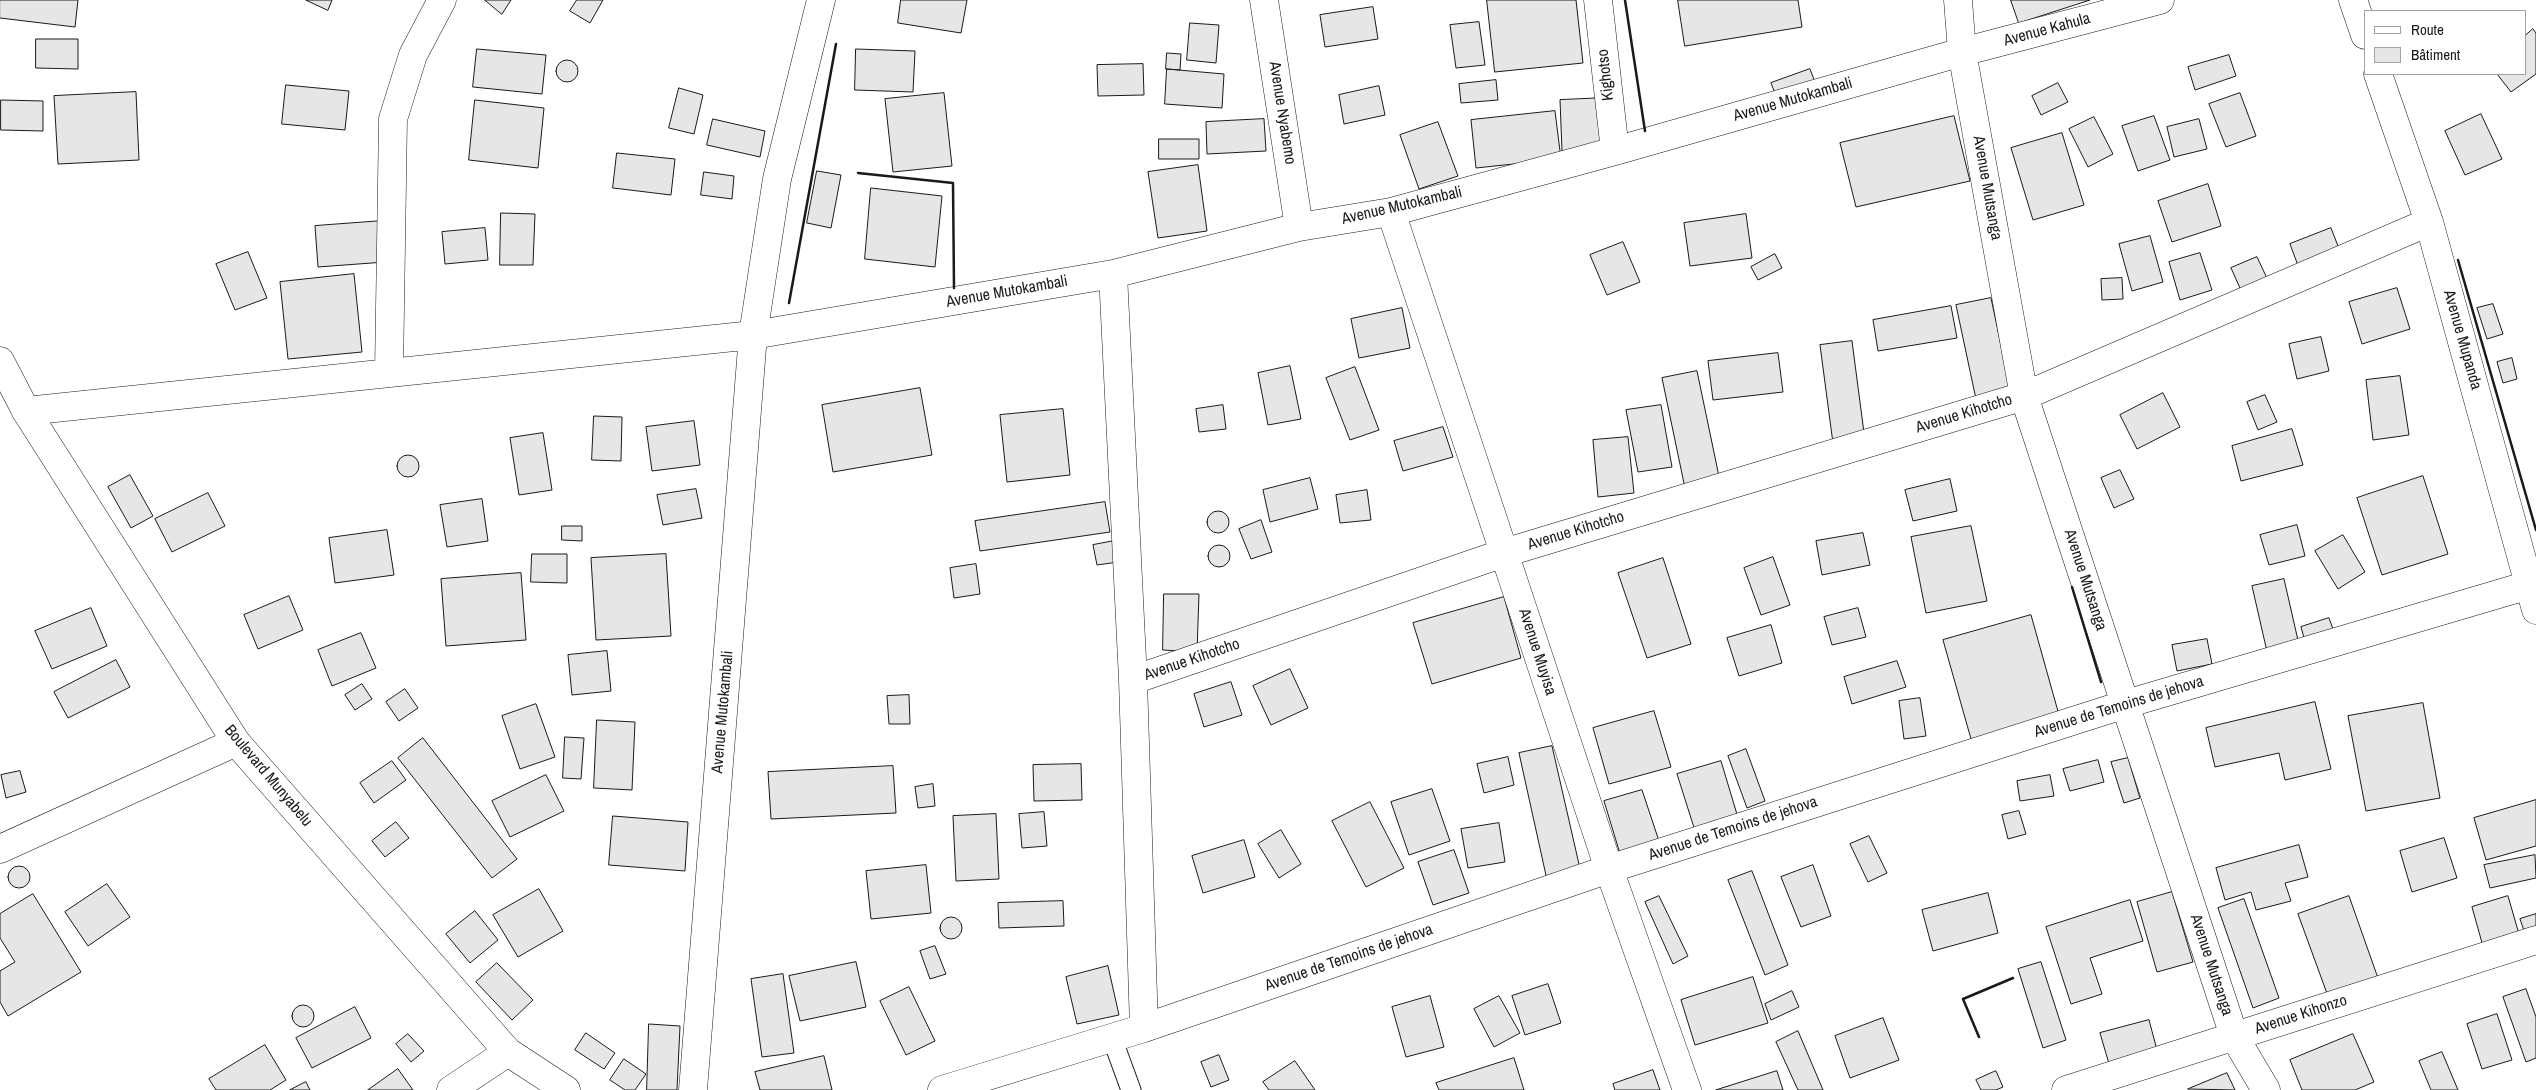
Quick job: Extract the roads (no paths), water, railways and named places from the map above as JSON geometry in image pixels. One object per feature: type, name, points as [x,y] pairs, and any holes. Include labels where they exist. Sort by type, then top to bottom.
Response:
[{"type":"street","points":[[389,371],[393,119],[412,56],[442,0]]},
{"type":"street","name":"Avenue Mutokambali","points":[[693,1090],[752,335],[777,179],[821,0]]},
{"type":"street","name":"Avenue Nyabemo","points":[[1264,0],[1300,227]]},
{"type":"street","name":"Kighotso","points":[[1598,0],[1615,151]]},
{"type":"street","points":[[1958,0],[1962,52]]},
{"type":"street","name":"Avenue Kahula","points":[[1962,52],[2160,0]]},
{"type":"street","points":[[2353,0],[2364,32]]},
{"type":"street","name":"Avenue Mutokambali","points":[[752,335],[1113,274],[1300,227],[1391,212],[1615,151],[1962,52]]},
{"type":"street","name":"Avenue Mutsanga","points":[[1962,52],[2024,396],[2234,1036],[2266,1090]]},
{"type":"street","name":"Avenue Mupanda","points":[[2378,75],[2429,222],[2533,597]]},
{"type":"street","name":"Avenue Muyisa","points":[[1391,212],[1609,869],[1688,1090]]},
{"type":"street","name":"Avenue Kihotcho","points":[[1133,680],[1504,553],[2024,396],[2429,222]]},
{"type":"street","points":[[1113,274],[1133,680],[1144,1028]]},
{"type":"street","points":[[26,411],[389,371],[752,335]]},
{"type":"street","name":"Boulevard Munyabelu","points":[[0,361],[26,411],[236,742],[508,1052],[566,1090]]},
{"type":"street","name":"Avenue de Temoins de jehova","points":[[942,1090],[1144,1028],[1609,869],[2126,704],[2533,597]]},
{"type":"street","points":[[0,849],[236,742]]},
{"type":"street","name":"Avenue Kihonzo","points":[[2066,1090],[2536,940]]},
{"type":"street","points":[[451,1090],[508,1052]]},
{"type":"lane","points":[[1112,1038],[1131,1090]]}]
